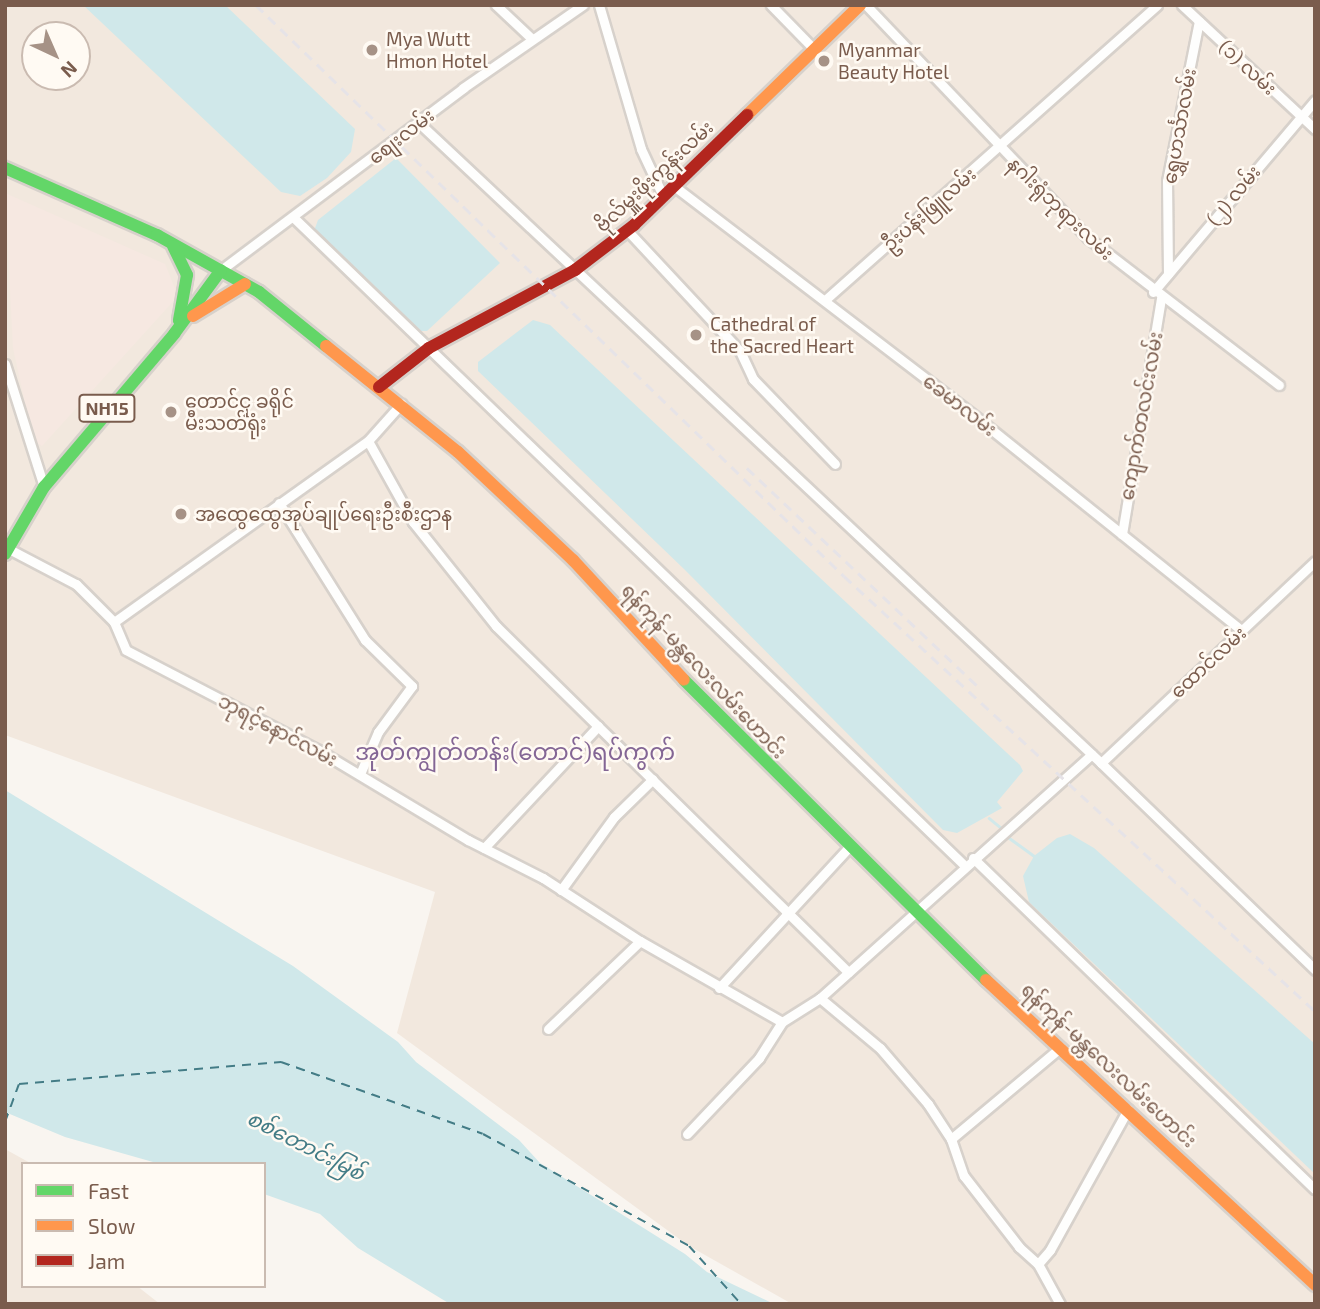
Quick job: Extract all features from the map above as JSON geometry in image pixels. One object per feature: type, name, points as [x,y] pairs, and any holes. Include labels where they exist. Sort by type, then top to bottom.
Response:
[{"type":"main road","name":"ဗိုလ်မှူးဖိုးကွန်းလမ်း","points":[[379,387],[429,348],[575,270],[627,230],[860,5]]},
{"type":"main road","name":"ရန်ကုန်-မန္တလေးလမ်းဟောင်း","points":[[5,168],[172,244],[245,284],[296,319],[504,491],[912,911],[1315,1285]]},
{"type":"main road","points":[[172,244],[187,275],[186,294],[174,334]]},
{"type":"main road","name":"NH15","points":[[6,550],[44,486],[174,334],[221,270]]},
{"type":"main road","points":[[174,334],[198,312],[245,284]]},
{"type":"street","points":[[496,5],[531,38]]},
{"type":"street","name":"စျေးလမ်း","points":[[221,270],[531,38],[583,5]]},
{"type":"street","points":[[600,5],[641,149],[663,196]]},
{"type":"street","points":[[771,5],[814,49]]},
{"type":"street","name":"နဂါးရုံဘုရားလမ်း","points":[[866,5],[999,148],[1088,238],[1157,295],[1279,385]]},
{"type":"street","name":"ဦးပန်းဖြူလမ်း","points":[[825,300],[1157,5]]},
{"type":"street","name":"(၁) လမ်း","points":[[1182,5],[1315,129]]},
{"type":"street","name":"ရွှေဟင်္သာလမ်း","points":[[1168,274],[1167,181],[1199,21]]},
{"type":"street","name":"(၂) လမ်း","points":[[1157,295],[1168,274],[1315,100]]},
{"type":"street","points":[[419,123],[1101,762],[1315,970]]},
{"type":"street","name":"ခေမာလမ်း","points":[[674,186],[825,300],[1241,630]]},
{"type":"street","points":[[293,217],[964,865]]},
{"type":"street","points":[[627,230],[740,351],[760,388],[835,464]]},
{"type":"street","name":"ကျောက်တလင်းလမ်း","points":[[1122,534],[1157,295]]},
{"type":"street","points":[[5,364],[44,486]]},
{"type":"street","points":[[114,622],[368,441],[401,404]]},
{"type":"street","points":[[368,441],[413,522],[496,626],[848,972]]},
{"type":"street","points":[[279,503],[365,640],[412,686],[377,732],[360,774]]},
{"type":"street","name":"ဘုရင့်နောင်လမ်း","points":[[6,550],[76,584],[114,622],[126,650],[360,774],[484,848],[561,890],[640,942],[782,1022]]},
{"type":"street","name":"ထောင်လမ်း","points":[[1101,762],[1315,561]]},
{"type":"street","points":[[484,848],[598,726]]},
{"type":"street","points":[[687,1134],[759,1058],[782,1022],[820,998],[912,911],[1091,754]]},
{"type":"street","points":[[561,890],[614,817],[653,779]]},
{"type":"street","points":[[719,988],[786,912],[849,847]]},
{"type":"street","points":[[972,858],[1315,1189]]},
{"type":"street","points":[[548,1029],[640,942]]},
{"type":"street","points":[[820,998],[880,1048],[928,1104],[951,1139],[964,1176],[1019,1247],[1038,1264],[1060,1304]]},
{"type":"street","points":[[951,1139],[1061,1047]]},
{"type":"street","points":[[1038,1264],[1050,1250],[1128,1109]]},
{"type":"shaded area","points":[[5,5],[1315,5],[1315,1304],[792,1304],[689,1246],[397,1033],[435,892],[5,735]]},
{"type":"shaded area","points":[[5,193],[165,264],[178,296],[42,446],[33,440],[13,348]]},
{"type":"shaded area","points":[[5,1149],[28,1162],[21,1162],[21,1288],[140,1288],[160,1304],[5,1304]]},
{"type":"water","points":[[83,5],[225,5],[355,129],[351,152],[327,178],[300,196],[281,192]]},
{"type":"water","points":[[396,158],[500,263],[427,331],[421,331],[314,231],[318,220]]},
{"type":"water","points":[[533,320],[550,325],[1020,765],[1023,771],[997,802],[1002,808],[957,833],[943,830],[684,569],[478,371],[478,362]]},
{"type":"water","name":"စစ်တောင်းမြစ်","points":[[5,790],[293,966],[398,1042],[416,1062],[519,1140],[540,1163],[685,1254],[707,1272],[774,1304],[450,1304],[358,1248],[320,1214],[266,1195],[266,1162],[153,1162],[65,1137],[5,1112]]},
{"type":"water","points":[[1070,834],[1094,848],[1315,1044],[1315,1174],[1029,902],[1023,876],[1034,856],[1057,838]]},
{"type":"waterway","points":[[989,818],[1000,827]]},
{"type":"waterway","points":[[1008,837],[1034,856]]},
{"type":"ferry route","points":[[5,1122],[19,1084],[281,1062],[483,1134],[689,1246],[741,1304]]},
{"type":"railway","points":[[256,5],[844,576],[1315,1011]]},
{"type":"railway","points":[[747,468],[981,689]]},
{"type":"traffic: fast","points":[[5,168],[157,235],[259,292],[326,346]]},
{"type":"traffic: fast","points":[[173,246],[187,275],[179,320]]},
{"type":"traffic: fast","points":[[5,554],[44,487],[174,334],[221,270]]},
{"type":"traffic: fast","points":[[684,680],[986,980]]},
{"type":"traffic: slow","points":[[747,115],[860,5]]},
{"type":"traffic: slow","points":[[193,316],[245,284]]},
{"type":"traffic: slow","points":[[326,346],[458,452],[573,560],[684,680]]},
{"type":"traffic: slow","points":[[986,980],[1315,1285]]},
{"type":"traffic: jam","points":[[379,387],[429,348],[575,270],[634,225],[747,115]]},
{"type":"place","name":"Mya Wutt Hmon Hotel","points":[[372,50]]},
{"type":"place","name":"Myanmar Beauty Hotel","points":[[824,61]]},
{"type":"place","name":"Cathedral of the Sacred Heart","points":[[696,335]]},
{"type":"place","name":"တောင်ငူ ခရိုင် မီးသတ်ရုံး","points":[[171,412]]},
{"type":"place","name":"အထွေထွေအုပ်ချုပ်ရေးဦးစီးဌာန","points":[[181,514]]},
{"type":"district","name":"အုတ်ကျွတ်တန်း(တောင်)ရပ်ကွက်","points":[[515,751]]}]
